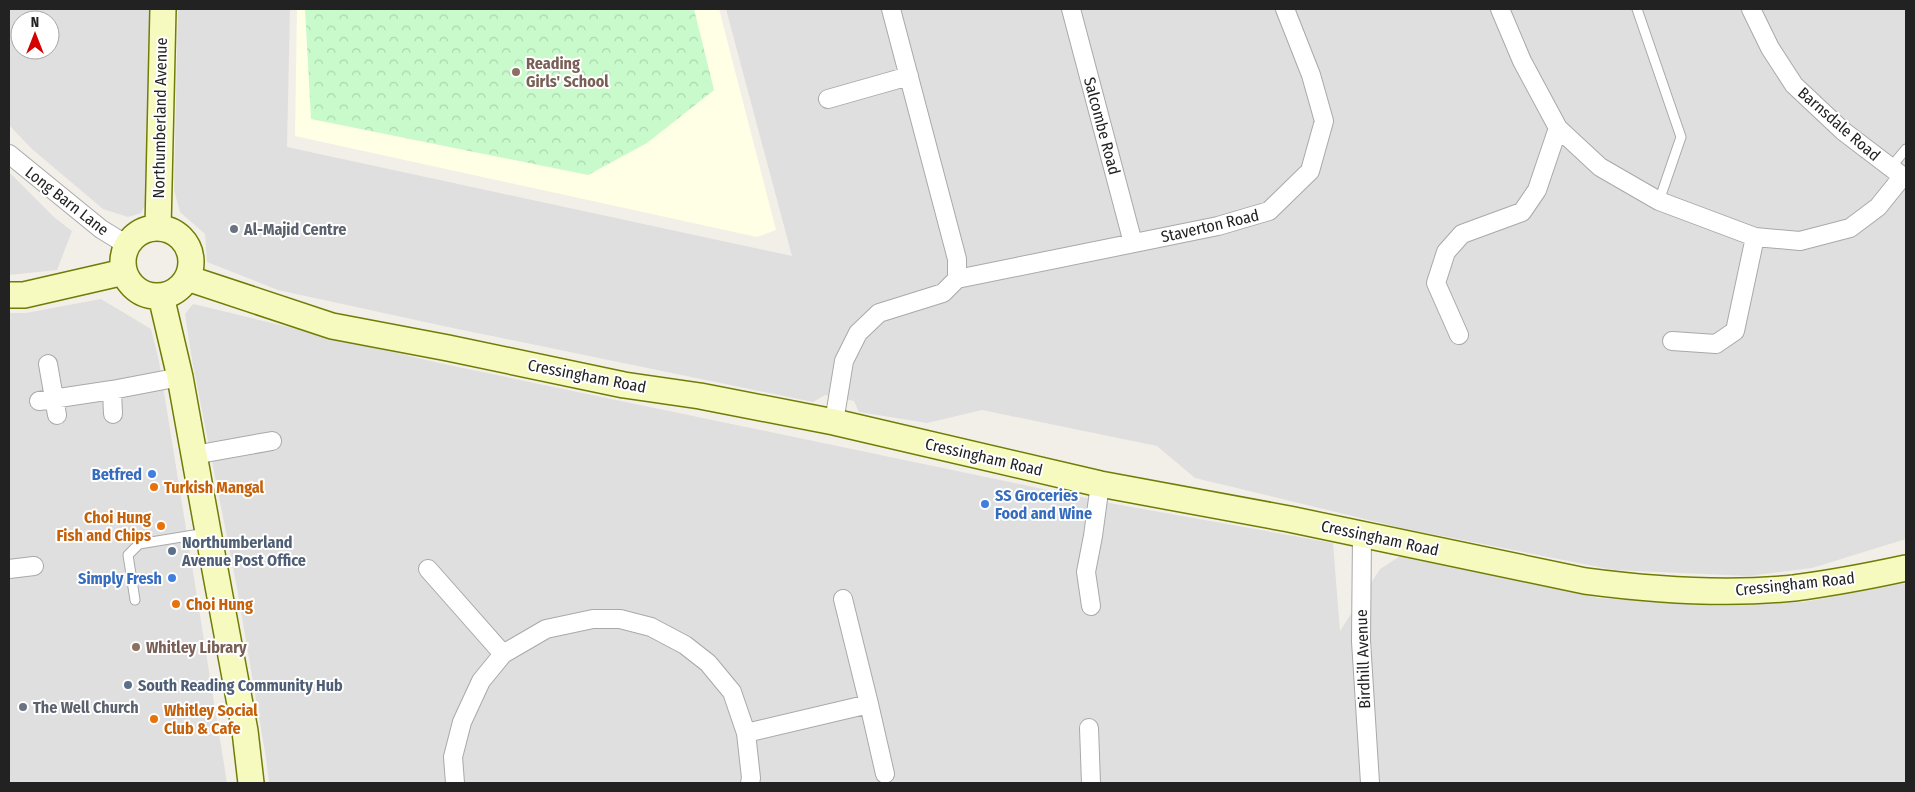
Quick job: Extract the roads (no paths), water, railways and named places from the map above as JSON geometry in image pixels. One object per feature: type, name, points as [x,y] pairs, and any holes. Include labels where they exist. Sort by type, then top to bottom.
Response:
[{"type":"street","name":"Northumberland Avenue","points":[[158,228],[163,9]]},
{"type":"street","points":[[890,9],[956,259],[956,279]]},
{"type":"street","name":"Salcombe Road","points":[[1071,9],[1134,243]]},
{"type":"street","name":"Staverton Road","points":[[834,422],[844,361],[858,333],[880,313],[943,293],[956,279],[1218,226],[1269,211],[1310,171],[1324,121],[1311,74],[1285,9]]},
{"type":"street","points":[[1500,9],[1522,61],[1558,128],[1600,167],[1659,201],[1755,236],[1800,241],[1850,228],[1878,207],[1900,174]]},
{"type":"street","name":"Barnsdale Road","points":[[1751,9],[1770,48],[1794,85],[1843,131],[1900,174]]},
{"type":"street","points":[[828,99],[909,76]]},
{"type":"street","points":[[1459,335],[1436,283],[1446,252],[1462,234],[1522,212],[1537,190],[1558,128]]},
{"type":"street","name":"Long Barn Lane","points":[[9,154],[101,229],[127,245]]},
{"type":"street","points":[[158,228],[170,230],[187,245],[191,261],[187,278],[180,287],[161,296],[148,295],[138,290],[129,282],[124,272],[124,254],[127,245],[140,232],[158,228]]},
{"type":"street","points":[[1672,342],[1716,344],[1735,331],[1755,236]]},
{"type":"street","points":[[9,295],[24,295],[124,272]]},
{"type":"street","name":"Cressingham Road","points":[[187,278],[332,326],[624,385],[700,396],[834,422],[1100,484],[1220,505],[1585,581],[1623,586],[1741,591],[1793,588],[1906,568]]},
{"type":"street","points":[[161,296],[180,377],[245,731],[251,783]]},
{"type":"street","points":[[48,364],[50,404],[180,377]]},
{"type":"street","points":[[112,390],[114,414]]},
{"type":"street","points":[[194,455],[272,441]]},
{"type":"street","points":[[1091,606],[1086,572],[1100,484]]},
{"type":"street","name":"Birdhill Avenue","points":[[1362,535],[1361,641],[1370,783]]},
{"type":"street","points":[[9,569],[34,566]]},
{"type":"street","points":[[428,569],[503,654]]},
{"type":"street","points":[[843,599],[885,774]]},
{"type":"street","points":[[455,783],[453,757],[462,722],[481,681],[503,654],[546,629],[593,619],[620,619],[651,627],[685,644],[708,663],[732,692],[746,733],[750,783]]},
{"type":"street","points":[[746,733],[869,704]]},
{"type":"street","points":[[1088,728],[1091,783]]},
{"type":"lane","points":[[1637,9],[1680,136],[1659,201]]},
{"type":"lane","points":[[1900,174],[1906,149]]},
{"type":"lane","points":[[135,600],[128,555],[139,544],[208,532]]},
{"type":"place","name":"Reading Girls' School","points":[[516,72]]},
{"type":"place","name":"Al-Majid Centre","points":[[234,229]]},
{"type":"place","name":"Betfred","points":[[152,474]]},
{"type":"place","name":"Turkish Mangal","points":[[154,487]]},
{"type":"place","name":"SS Groceries Food and Wine","points":[[985,504]]},
{"type":"place","name":"Choi Hung Fish and Chips","points":[[161,526]]},
{"type":"place","name":"Northumberland Avenue Post Office","points":[[172,551]]},
{"type":"place","name":"Simply Fresh","points":[[172,578]]},
{"type":"place","name":"Choi Hung","points":[[176,604]]},
{"type":"place","name":"Whitley Library","points":[[136,647]]},
{"type":"place","name":"South Reading Community Hub","points":[[128,685]]},
{"type":"place","name":"The Well Church","points":[[23,707]]},
{"type":"place","name":"Whitley Social Club & Cafe","points":[[154,719]]}]
